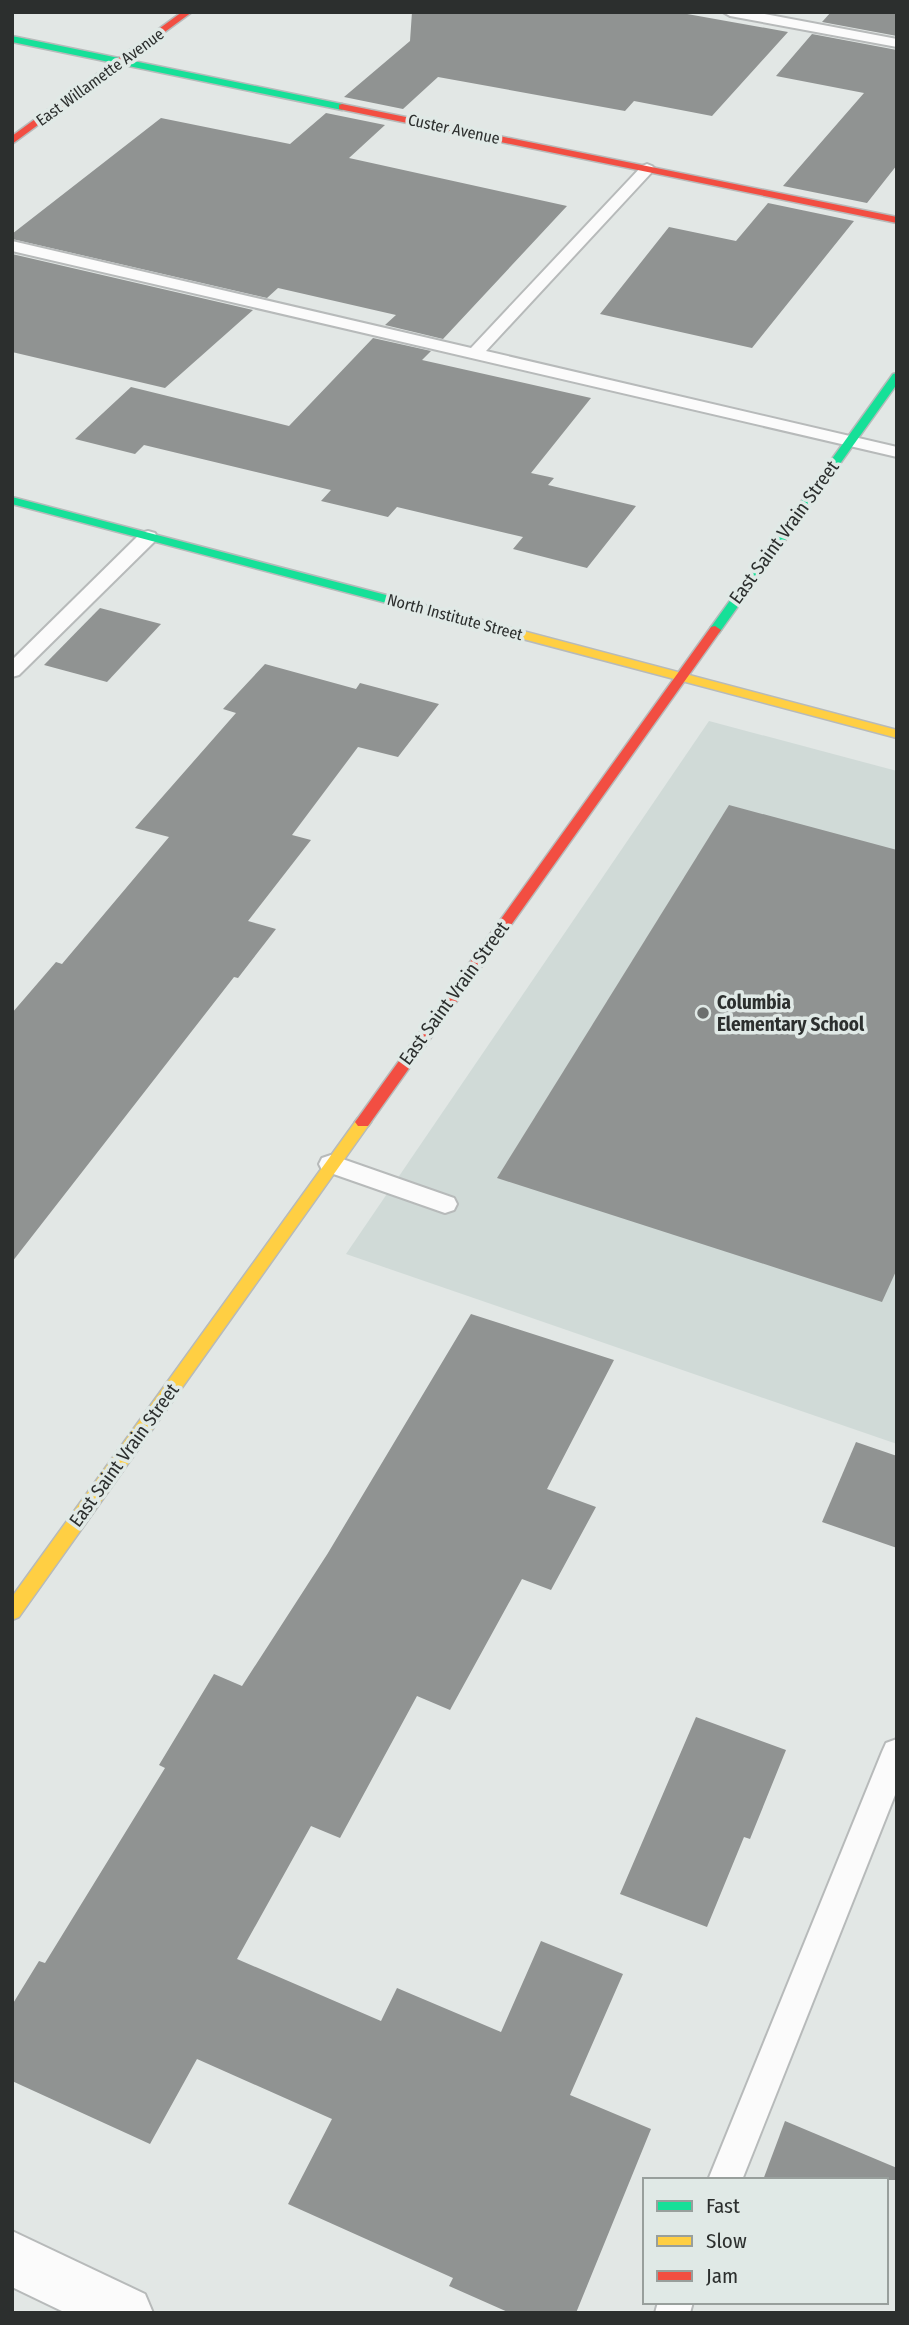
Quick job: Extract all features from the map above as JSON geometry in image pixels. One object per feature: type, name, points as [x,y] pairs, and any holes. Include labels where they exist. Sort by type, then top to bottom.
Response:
[{"type":"street","name":"East Willamette Avenue","points":[[12,141],[188,12]]},
{"type":"street","name":"Custer Avenue","points":[[12,38],[897,220]]},
{"type":"street","name":"East Saint Vrain Street","points":[[12,1612],[897,376]]},
{"type":"street","name":"North Institute Street","points":[[12,500],[897,734]]},
{"type":"street","points":[[12,2258],[126,2313]]},
{"type":"lane","points":[[730,12],[897,43]]},
{"type":"lane","points":[[809,27],[822,12]]},
{"type":"lane","points":[[474,354],[647,169]]},
{"type":"lane","points":[[12,246],[897,452]]},
{"type":"lane","points":[[12,671],[148,537]]},
{"type":"lane","points":[[331,1164],[445,1204]]},
{"type":"lane","points":[[726,2178],[897,1752]]},
{"type":"shaded area","name":"Columbia Elementary School","points":[[709,721],[897,771],[897,1444],[346,1254]]},
{"type":"building","points":[[412,12],[676,12],[788,32],[712,116],[634,101],[625,111],[438,77],[403,109],[344,97],[410,41]]},
{"type":"building","points":[[831,12],[897,12],[897,36],[822,22]]},
{"type":"building","points":[[812,34],[897,50],[897,165],[867,203],[783,186],[864,93],[776,76]]},
{"type":"building","points":[[326,113],[385,125],[349,158],[567,206],[443,339],[385,325],[396,315],[278,288],[267,298],[12,239],[12,234],[161,118],[290,144]]},
{"type":"building","points":[[768,203],[854,221],[752,348],[600,314],[669,227],[736,241]]},
{"type":"building","points":[[12,254],[253,310],[165,388],[12,352]]},
{"type":"building","points":[[373,338],[431,351],[422,360],[591,398],[531,473],[554,478],[548,485],[636,506],[587,568],[513,549],[523,537],[397,507],[388,517],[321,501],[331,490],[144,445],[135,454],[75,439],[131,387],[289,426]]},
{"type":"building","points":[[100,608],[161,624],[107,682],[44,665]]},
{"type":"building","points":[[265,664],[356,689],[360,683],[439,704],[398,757],[358,747],[292,835],[311,840],[248,921],[276,929],[238,978],[234,977],[12,1262],[12,1013],[56,962],[62,964],[169,837],[135,828],[236,713],[223,709]]},
{"type":"building","points":[[729,805],[897,850],[897,1269],[882,1302],[497,1178]]},
{"type":"building","points":[[471,1314],[614,1360],[547,1489],[596,1507],[551,1590],[522,1579],[450,1710],[417,1696],[340,1838],[311,1826],[237,1959],[381,2021],[397,1988],[501,2032],[541,1941],[623,1974],[570,2095],[651,2129],[576,2313],[510,2313],[449,2286],[453,2278],[288,2204],[332,2119],[197,2059],[150,2144],[12,2081],[12,2005],[39,1961],[45,1963],[165,1768],[159,1765],[214,1674],[242,1686],[328,1553]]},
{"type":"building","points":[[856,1442],[897,1456],[897,1548],[822,1522]]},
{"type":"building","points":[[696,1717],[786,1750],[750,1839],[744,1837],[707,1927],[620,1894]]},
{"type":"building","points":[[785,2121],[897,2168],[897,2180],[764,2178]]},
{"type":"traffic: fast","points":[[12,39],[342,107]]},
{"type":"traffic: fast","points":[[715,630],[897,376]]},
{"type":"traffic: fast","points":[[12,500],[470,621]]},
{"type":"traffic: slow","points":[[470,621],[897,734]]},
{"type":"traffic: slow","points":[[12,1612],[363,1122]]},
{"type":"traffic: jam","points":[[12,141],[188,12]]},
{"type":"traffic: jam","points":[[342,107],[897,220]]},
{"type":"traffic: jam","points":[[363,1122],[715,630]]},
{"type":"place","name":"Columbia Elementary School","points":[[703,1013]]}]
